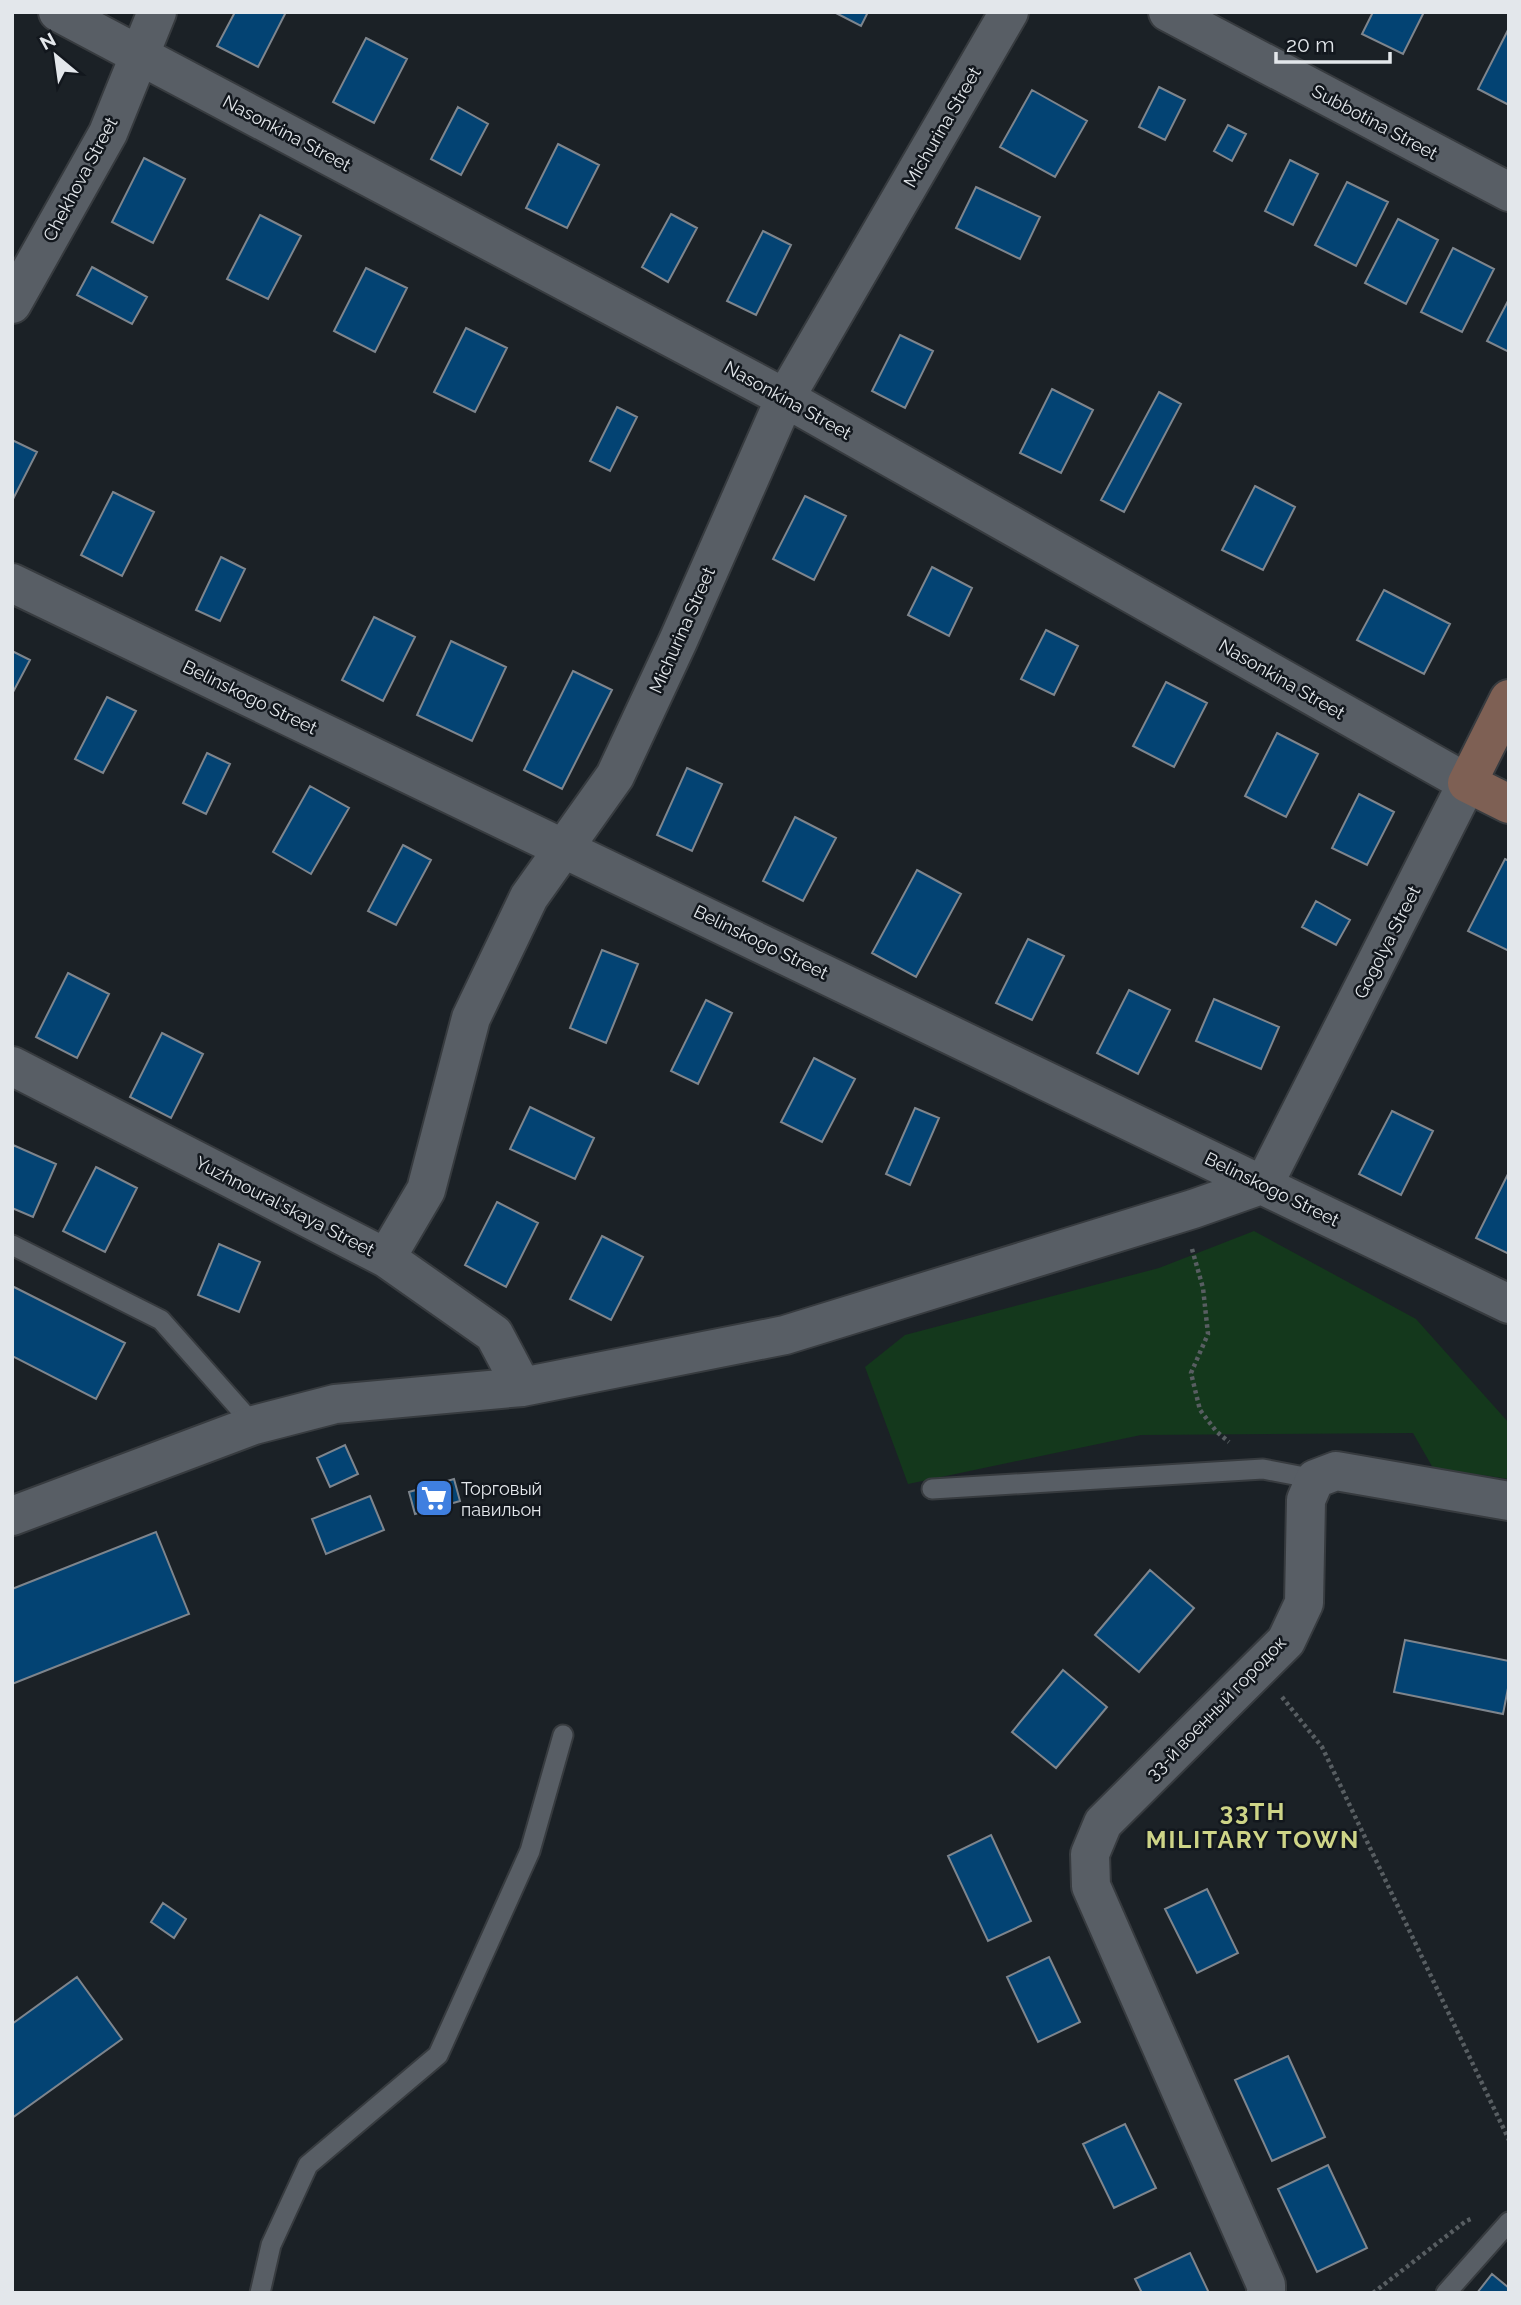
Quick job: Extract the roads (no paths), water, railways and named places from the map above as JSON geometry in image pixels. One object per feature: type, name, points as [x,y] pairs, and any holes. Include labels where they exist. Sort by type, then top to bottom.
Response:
[{"type":"street","name":"Nasonkina Street","points":[[58,12],[785,398],[1466,783],[1509,804]]},
{"type":"street","name":"Chekhova Street","points":[[12,304],[108,133],[157,12]]},
{"type":"street","name":"Michurina Street","points":[[386,1258],[426,1190],[471,1018],[529,897],[615,776],[785,398],[1009,12]]},
{"type":"street","name":"Subbotina Street","points":[[1168,12],[1509,192]]},
{"type":"street","name":"Belinskogo Street","points":[[12,583],[1509,1304]]},
{"type":"street","name":"Gogolya Street","points":[[1264,1184],[1509,699]]},
{"type":"street","name":"Yuzhnoural'skaya Street","points":[[12,1066],[386,1258],[494,1334],[522,1387]]},
{"type":"street","points":[[12,1516],[254,1425],[335,1404],[522,1387],[785,1335],[1193,1209],[1264,1184]]},
{"type":"street","points":[[1315,1479],[1336,1471],[1509,1501]]},
{"type":"street","name":"33-й военный городок","points":[[1266,2293],[1266,2284],[1091,1886],[1090,1854],[1103,1823],[1286,1641],[1304,1603],[1306,1500],[1315,1479]]},
{"type":"lane","points":[[12,1245],[160,1320],[254,1425]]},
{"type":"lane","points":[[932,1489],[1263,1469],[1315,1479]]},
{"type":"lane","points":[[260,2293],[271,2245],[308,2165],[438,2055],[530,1850],[564,1735]]},
{"type":"lane","points":[[1446,2293],[1509,2222]]},
{"type":"place","name":"Торговый павильон","points":[[434,1498]]},
{"type":"district","name":"33TH MILITARY TOWN","points":[[1253,1825]]}]
